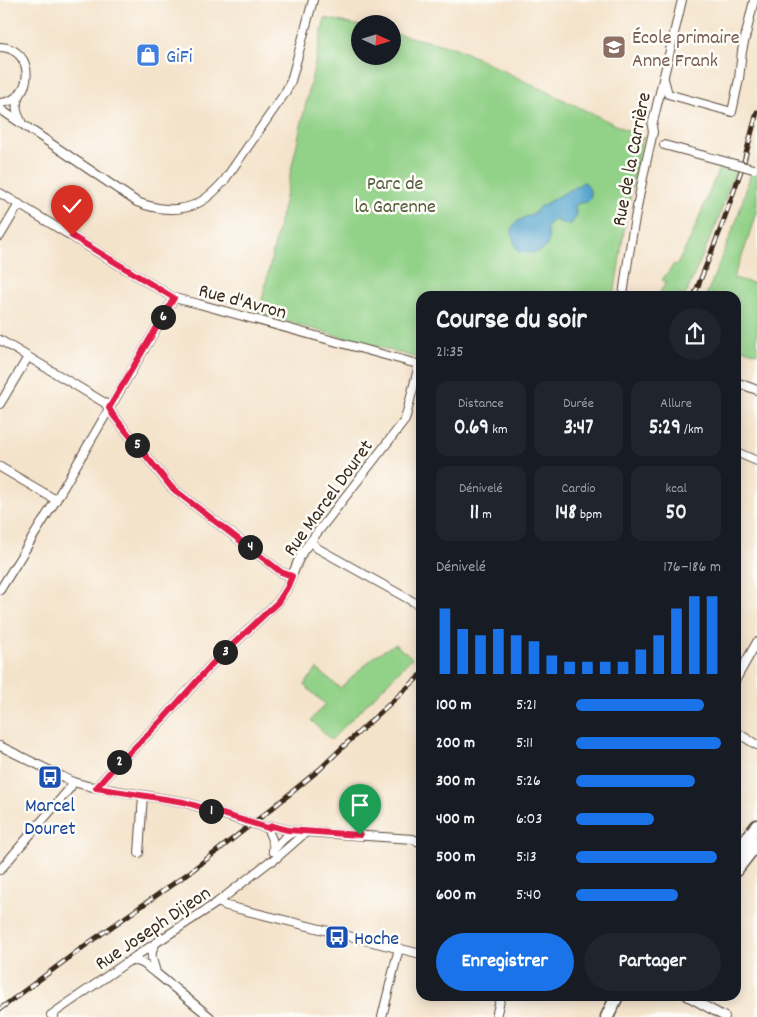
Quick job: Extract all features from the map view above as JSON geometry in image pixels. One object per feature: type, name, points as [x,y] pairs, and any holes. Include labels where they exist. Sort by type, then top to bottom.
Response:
[{"type":"main road","points":[[741,860],[757,826]]},
{"type":"main road","points":[[599,1017],[607,1001]]},
{"type":"main road","points":[[607,1017],[615,1001]]},
{"type":"street","points":[[0,109],[137,202],[164,209],[186,208],[199,203],[224,181],[285,93],[291,81],[312,0]]},
{"type":"street","name":"Rue de la Carrière","points":[[624,291],[629,247],[653,132],[652,126],[682,0]]},
{"type":"street","points":[[664,76],[668,94],[732,112],[739,79],[742,50],[754,0]]},
{"type":"street","points":[[0,47],[11,48],[17,52],[27,71],[27,80],[16,104],[17,114],[22,123]]},
{"type":"street","points":[[0,103],[12,100],[19,95]]},
{"type":"street","points":[[664,145],[755,170]]},
{"type":"street","name":"Rue d'Avron","points":[[0,193],[174,298],[416,364]]},
{"type":"street","points":[[0,236],[19,204]]},
{"type":"street","points":[[0,590],[56,500],[174,298]]},
{"type":"street","points":[[0,340],[105,403],[172,488],[281,572],[292,576]]},
{"type":"street","points":[[0,404],[28,357]]},
{"type":"street","name":"Rue Marcel Douret","points":[[96,788],[165,717],[212,664],[278,602],[310,541],[404,420],[416,379]]},
{"type":"street","points":[[741,384],[757,390]]},
{"type":"street","points":[[741,454],[757,460]]},
{"type":"street","points":[[0,468],[56,500]]},
{"type":"street","points":[[310,541],[317,548],[416,603]]},
{"type":"street","points":[[741,670],[757,642]]},
{"type":"street","points":[[741,735],[757,745]]},
{"type":"street","points":[[0,746],[73,782],[96,788],[184,802],[268,828],[272,826],[296,831],[416,840]]},
{"type":"street","points":[[0,870],[70,788],[73,782]]},
{"type":"street","points":[[139,853],[142,796]]},
{"type":"street","points":[[268,828],[274,844],[269,862]]},
{"type":"street","points":[[273,851],[289,834],[296,831]]},
{"type":"street","name":"Rue Joseph Dijeon","points":[[52,1016],[133,958],[218,902],[274,860],[306,832]]},
{"type":"street","points":[[218,902],[226,906],[416,953]]},
{"type":"street","points":[[156,943],[152,954],[156,973]]},
{"type":"street","points":[[382,1017],[399,948]]},
{"type":"street","points":[[133,958],[156,973],[210,1017]]},
{"type":"street","points":[[496,1017],[500,1001]]},
{"type":"street","points":[[696,1001],[725,1017]]},
{"type":"green space","name":"Parc de la Garenne","points":[[325,18],[351,24],[351,65],[401,65],[401,35],[456,48],[645,139],[642,139],[627,212],[615,291],[416,291],[416,358],[259,314]]},
{"type":"green space","points":[[719,165],[737,169],[730,183],[719,218],[687,291],[661,291],[666,282],[662,280],[674,264],[677,265],[692,235]]},
{"type":"green space","points":[[751,173],[757,175],[757,209],[733,278],[757,284],[757,353],[741,348],[741,291],[708,291],[736,222]]},
{"type":"green space","points":[[395,644],[412,658],[331,740],[311,720],[325,704],[304,685],[317,669],[340,688],[376,655]]},
{"type":"water","points":[[584,182],[590,190],[591,198],[587,202],[577,204],[575,207],[577,215],[572,223],[567,225],[552,221],[546,229],[549,238],[547,245],[541,251],[532,253],[519,252],[512,235],[514,225],[521,219],[536,212],[541,206]]},
{"type":"railway","points":[[696,291],[743,165],[757,112]]},
{"type":"railway","points":[[0,1009],[90,942],[190,872],[270,810],[320,769],[416,680]]},
{"type":"place","name":"École primaire Anne Frank","points":[[614,47]]},
{"type":"place","name":"GiFi","points":[[148,55]]},
{"type":"place","name":"Marcel Douret","points":[[50,777]]},
{"type":"place","name":"Hoche","points":[[337,937]]},
{"type":"route","points":[[72,236],[174,298],[109,408],[113,415],[172,488],[281,572],[292,576],[278,602],[212,664],[165,717],[96,788],[184,802],[268,828],[272,826],[306,832],[360,835]]}]
